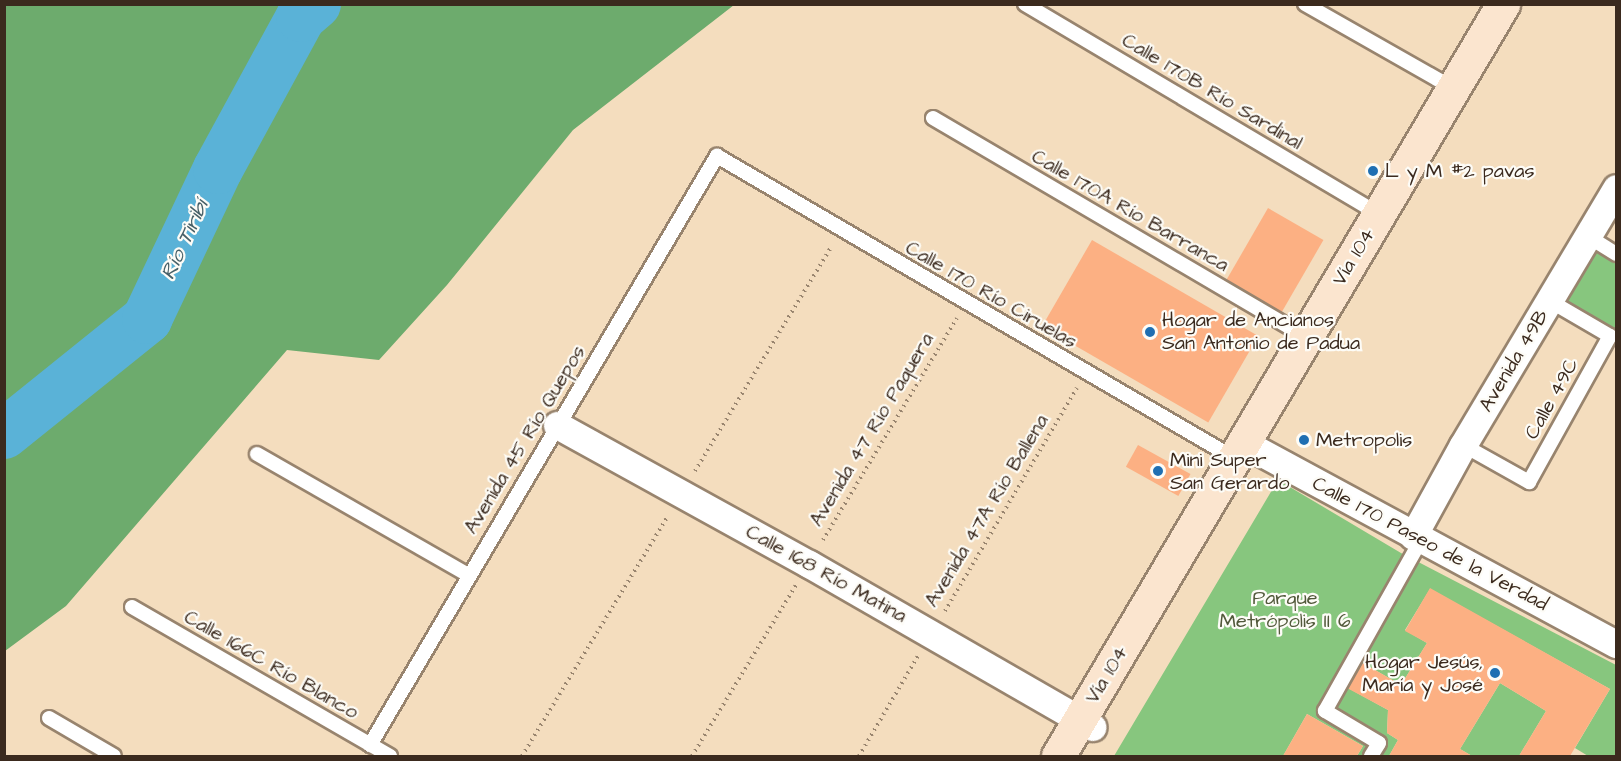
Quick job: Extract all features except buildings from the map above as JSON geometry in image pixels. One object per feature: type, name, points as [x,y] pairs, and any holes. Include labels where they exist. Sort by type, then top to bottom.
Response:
[{"type":"main road","name":"Vía 104","points":[[1245,454],[1307,337],[1503,4]]},
{"type":"main road","name":"Vía 104","points":[[1058,756],[1086,723],[1245,454],[1519,4]]},
{"type":"main road","name":"Vía 104","points":[[1074,756],[1086,723]]},
{"type":"street","name":"Avenida 49B","points":[[1417,538],[1463,445],[1617,188]]},
{"type":"street","name":"Calle 168 Río Matina","points":[[557,424],[809,564],[1086,723]]},
{"type":"street","name":"Calle 170 Paseo de la Verdad","points":[[1245,454],[1613,634]]},
{"type":"lane","name":"Calle 170B Río Sardinal","points":[[1025,4],[1379,214]]},
{"type":"lane","points":[[1305,4],[1453,88]]},
{"type":"lane","name":"Calle 170A Río Barranca","points":[[933,118],[1307,337]]},
{"type":"lane","name":"Calle 170 Río Ciruelas","points":[[717,156],[1086,373],[1245,454]]},
{"type":"lane","name":"Avenida 45 Río Quepos","points":[[370,745],[468,574],[717,156]]},
{"type":"lane","points":[[1589,237],[1617,255]]},
{"type":"lane","name":"Calle 49C","points":[[1463,445],[1529,482],[1610,336],[1550,301]]},
{"type":"lane","points":[[257,454],[468,574]]},
{"type":"lane","points":[[1371,756],[1379,743],[1325,711],[1417,538]]},
{"type":"lane","name":"Calle 166C Río Blanco","points":[[132,607],[390,756]]},
{"type":"lane","points":[[50,718],[114,756]]},
{"type":"path","name":"Avenida 47 Río Paquera","points":[[692,756],[966,303]]},
{"type":"path","name":"Avenida 47A Río Ballena","points":[[859,756],[1086,373]]},
{"type":"green space","points":[[5,4],[734,5],[573,130],[447,285],[379,360],[287,350],[66,606],[5,651]]},
{"type":"green space","points":[[1591,248],[1616,264],[1616,331],[1562,298]]},
{"type":"green space","name":"Parque Metrópolis II 6","points":[[1278,480],[1401,553],[1616,665],[1616,756],[1588,756],[1575,748],[1610,689],[1430,589],[1405,630],[1427,643],[1401,685],[1363,663],[1348,688],[1388,710],[1387,733],[1398,740],[1389,756],[1357,756],[1363,746],[1307,714],[1283,756],[1114,756]]},
{"type":"green space","points":[[1500,683],[1546,711],[1519,756],[1472,756],[1460,749]]},
{"type":"waterway","name":"Río Tiribí","points":[[4,434],[147,319],[218,169],[301,17],[316,4]]},
{"type":"place","name":"L y M #2 pavas","points":[[1373,171]]},
{"type":"place","name":"Hogar de Ancianos San Antonio de Padua","points":[[1150,332]]},
{"type":"place","name":"Metropolis","points":[[1304,440]]},
{"type":"place","name":"Mini Super San Gerardo","points":[[1158,471]]},
{"type":"place","name":"Hogar Jesús, María y José","points":[[1495,673]]}]
